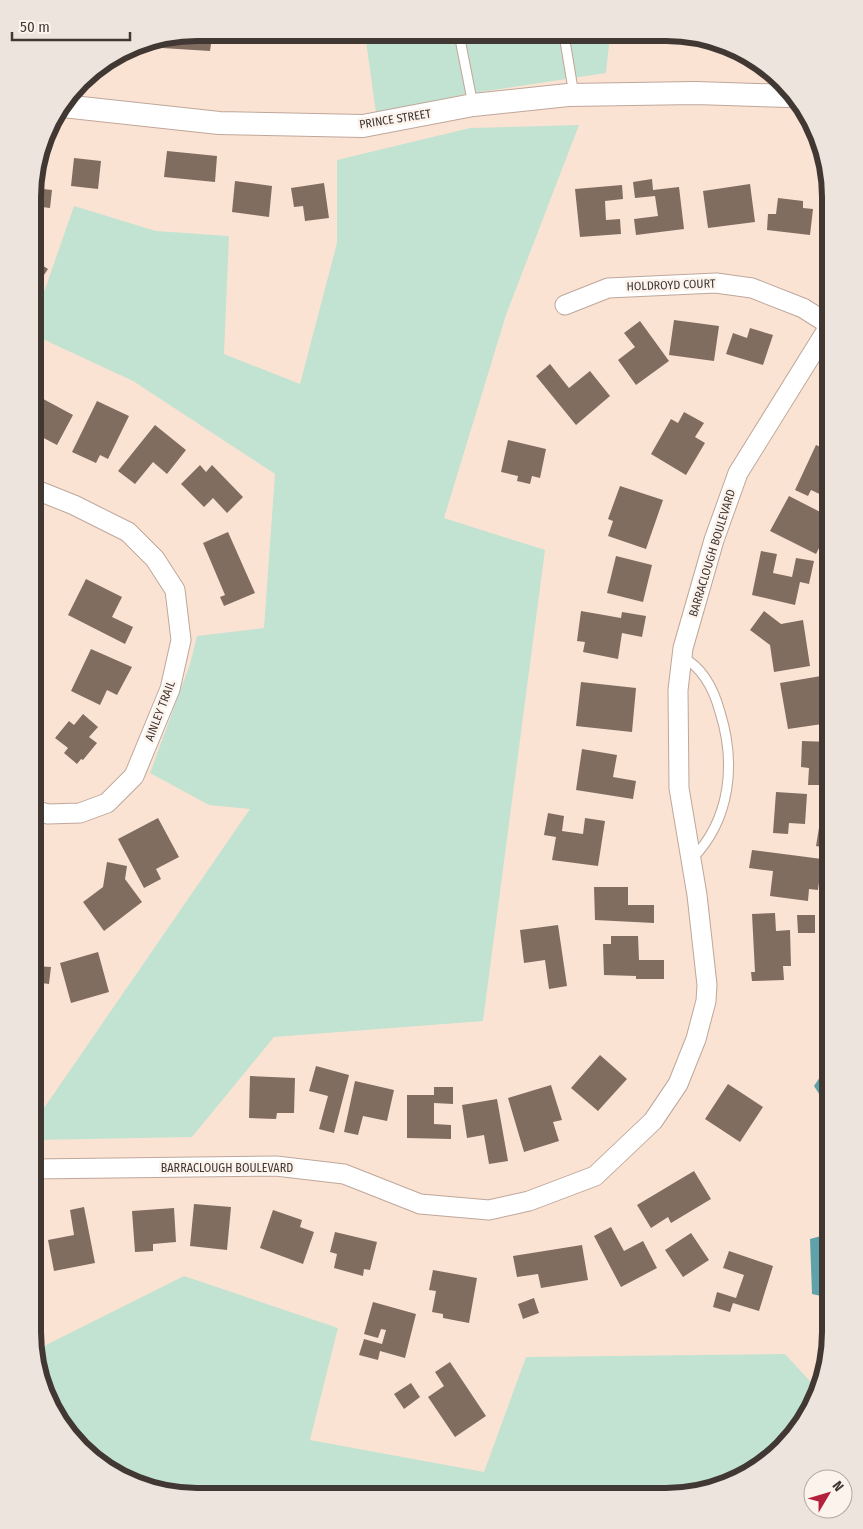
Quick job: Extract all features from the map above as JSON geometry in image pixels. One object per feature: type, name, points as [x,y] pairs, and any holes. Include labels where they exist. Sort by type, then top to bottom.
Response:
[{"type":"street","name":"PRINCE STREET","points":[[71,107],[219,123],[363,126],[474,105],[574,95],[696,93],[784,96]]},
{"type":"street","name":"HOLDROYD COURT","points":[[565,305],[608,288],[716,283],[752,288],[803,308],[822,320]]},
{"type":"street","name":"BARRACLOUGH BOULEVARD","points":[[41,1169],[276,1166],[344,1174],[420,1204],[489,1210],[529,1201],[594,1176],[653,1121],[678,1084],[696,1039],[706,1001],[707,986],[697,895],[680,788],[678,690],[682,657],[714,540],[738,473],[822,338]]},
{"type":"street","name":"AINLEY TRAIL","points":[[41,491],[128,532],[155,559],[175,590],[181,640],[170,689],[134,776],[107,803],[80,813],[48,814],[41,812]]},
{"type":"lane","points":[[461,41],[474,105]]},
{"type":"lane","points":[[565,41],[574,95]]},
{"type":"lane","points":[[682,657],[692,662],[703,674],[716,697],[727,735],[729,767],[728,790],[719,818],[710,839],[690,860]]},
{"type":"green space","points":[[609,41],[606,73],[466,94],[376,113],[366,42]]},
{"type":"green space","points":[[579,125],[506,315],[444,518],[545,550],[483,1021],[274,1037],[192,1137],[41,1140],[41,1112],[250,809],[209,805],[150,773],[190,664],[197,636],[264,628],[275,474],[133,381],[41,338],[41,301],[74,206],[156,231],[229,236],[224,354],[300,384],[337,243],[337,160],[470,128]]},
{"type":"green space","points":[[184,1276],[338,1328],[310,1440],[484,1472],[526,1357],[785,1354],[812,1384],[801,1410],[776,1442],[761,1455],[735,1472],[696,1485],[666,1488],[197,1488],[167,1485],[128,1472],[94,1449],[80,1435],[57,1401],[44,1362],[42,1347]]},
{"type":"water","points":[[821,1075],[821,1097],[814,1086]]},
{"type":"water","points":[[821,1172],[821,1296],[812,1294],[810,1239],[821,1236],[819,1175]]},
{"type":"building","points":[[187,42],[223,42],[223,44],[211,44],[210,51],[162,48],[162,46],[167,44]]},
{"type":"building","points":[[167,151],[217,156],[215,182],[164,177]]},
{"type":"building","points":[[74,158],[101,161],[98,189],[71,186]]},
{"type":"building","points":[[652,179],[653,190],[679,187],[684,229],[636,235],[634,219],[658,216],[655,196],[635,198],[633,182]]},
{"type":"building","points":[[235,181],[272,186],[269,217],[232,212]]},
{"type":"building","points":[[324,183],[329,218],[305,221],[303,206],[294,207],[291,188]]},
{"type":"building","points":[[750,184],[755,222],[708,228],[703,191]]},
{"type":"building","points":[[622,185],[623,199],[605,201],[606,220],[620,219],[621,234],[580,237],[575,189]]},
{"type":"building","points":[[42,189],[52,190],[50,208],[41,207]]},
{"type":"building","points":[[778,198],[803,201],[803,208],[813,209],[810,235],[767,230],[768,214],[776,214]]},
{"type":"building","points":[[41,264],[48,269],[41,280]]},
{"type":"building","points":[[674,320],[719,326],[714,361],[669,355]]},
{"type":"building","points":[[640,321],[669,361],[636,385],[618,360],[635,347],[624,333]]},
{"type":"building","points":[[750,328],[773,335],[763,365],[726,354],[733,333],[747,338]]},
{"type":"building","points":[[550,364],[569,388],[590,371],[610,396],[576,425],[536,376]]},
{"type":"building","points":[[41,398],[73,415],[57,445],[41,437]]},
{"type":"building","points":[[97,401],[129,416],[108,459],[100,455],[96,463],[72,452]]},
{"type":"building","points":[[684,412],[704,423],[695,437],[705,443],[686,475],[651,454],[671,419],[678,423]]},
{"type":"building","points":[[155,425],[186,450],[167,474],[153,462],[135,484],[118,471]]},
{"type":"building","points":[[508,440],[546,449],[540,478],[532,476],[530,484],[517,481],[518,476],[501,472]]},
{"type":"building","points":[[816,445],[822,447],[822,495],[811,490],[808,496],[795,490]]},
{"type":"building","points":[[200,465],[206,472],[212,465],[243,497],[227,513],[213,498],[204,507],[181,484]]},
{"type":"building","points":[[620,486],[663,500],[646,549],[608,536],[613,521],[608,519]]},
{"type":"building","points":[[789,496],[822,513],[822,543],[816,554],[770,531]]},
{"type":"building","points":[[228,532],[255,593],[224,606],[220,597],[225,595],[203,543]]},
{"type":"building","points":[[761,551],[777,554],[773,573],[792,577],[796,558],[814,561],[809,584],[800,582],[795,605],[752,595]]},
{"type":"building","points":[[616,556],[652,565],[643,602],[607,593]]},
{"type":"building","points":[[86,579],[122,597],[112,617],[133,627],[125,644],[68,615]]},
{"type":"building","points":[[581,611],[621,618],[622,612],[646,616],[642,637],[622,633],[618,659],[583,652],[585,642],[577,641]]},
{"type":"building","points":[[764,611],[781,624],[803,620],[810,666],[774,672],[770,645],[750,630]]},
{"type":"building","points":[[91,649],[132,667],[117,695],[107,690],[100,705],[71,691]]},
{"type":"building","points":[[821,676],[822,724],[788,729],[780,683]]},
{"type":"building","points":[[581,682],[636,688],[632,732],[576,726]]},
{"type":"building","points":[[83,714],[98,727],[89,737],[97,743],[83,760],[81,759],[77,764],[64,753],[68,748],[55,738],[69,721],[74,725]]},
{"type":"building","points":[[802,741],[822,742],[821,785],[808,785],[809,768],[801,767]]},
{"type":"building","points":[[582,749],[617,755],[613,777],[636,781],[633,799],[576,790]]},
{"type":"building","points":[[776,792],[807,794],[805,824],[789,823],[788,834],[773,833]]},
{"type":"building","points":[[548,813],[564,816],[562,831],[583,834],[585,818],[605,821],[598,866],[552,860],[556,837],[544,835]]},
{"type":"building","points":[[158,818],[179,857],[156,869],[161,879],[144,888],[118,839]]},
{"type":"building","points":[[819,828],[821,829],[821,847],[816,846]]},
{"type":"building","points":[[752,850],[821,859],[818,890],[809,889],[808,901],[770,896],[773,871],[749,868]]},
{"type":"building","points":[[107,862],[127,866],[125,879],[142,902],[104,931],[83,902],[103,887]]},
{"type":"building","points":[[594,887],[628,887],[628,905],[654,905],[654,923],[595,920]]},
{"type":"building","points":[[775,913],[776,931],[790,930],[791,966],[783,966],[784,980],[752,981],[751,972],[755,972],[752,914]]},
{"type":"building","points":[[797,915],[815,915],[815,933],[798,933]]},
{"type":"building","points":[[558,925],[567,986],[549,989],[545,960],[524,963],[520,930]]},
{"type":"building","points":[[611,936],[638,936],[639,960],[664,960],[664,979],[636,979],[636,976],[604,975],[603,944],[611,944]]},
{"type":"building","points":[[98,952],[109,992],[71,1003],[60,963]]},
{"type":"building","points":[[41,966],[51,967],[49,984],[41,983]]},
{"type":"building","points":[[600,1055],[627,1079],[598,1111],[571,1088]]},
{"type":"building","points":[[316,1066],[349,1075],[334,1133],[319,1129],[328,1096],[309,1091]]},
{"type":"building","points":[[250,1076],[295,1078],[294,1113],[277,1113],[276,1119],[249,1118]]},
{"type":"building","points":[[355,1081],[394,1090],[387,1121],[363,1116],[358,1135],[344,1132]]},
{"type":"building","points":[[728,1084],[763,1107],[740,1142],[705,1119]]},
{"type":"building","points":[[551,1085],[562,1120],[553,1122],[559,1141],[524,1152],[508,1098]]},
{"type":"building","points":[[434,1087],[453,1087],[453,1104],[434,1103],[434,1124],[451,1125],[451,1139],[407,1138],[407,1095],[434,1095]]},
{"type":"building","points":[[497,1099],[508,1161],[489,1164],[484,1135],[467,1138],[462,1105]]},
{"type":"building","points":[[694,1171],[711,1199],[671,1223],[668,1217],[651,1228],[637,1205]]},
{"type":"building","points":[[194,1204],[231,1207],[227,1250],[190,1246]]},
{"type":"building","points":[[84,1207],[95,1263],[54,1271],[48,1240],[74,1235],[70,1210]]},
{"type":"building","points":[[174,1208],[176,1242],[153,1244],[153,1251],[135,1252],[132,1211]]},
{"type":"building","points":[[273,1210],[302,1220],[300,1227],[314,1232],[303,1264],[260,1248]]},
{"type":"building","points":[[611,1227],[624,1251],[643,1241],[657,1268],[621,1287],[594,1236]]},
{"type":"building","points":[[335,1232],[377,1242],[370,1270],[364,1269],[363,1276],[334,1268],[337,1254],[330,1252]]},
{"type":"building","points":[[691,1233],[709,1260],[683,1277],[665,1250]]},
{"type":"building","points":[[582,1245],[588,1280],[541,1288],[538,1274],[517,1277],[513,1256]]},
{"type":"building","points":[[729,1251],[773,1266],[759,1311],[733,1303],[730,1312],[713,1307],[717,1292],[736,1298],[744,1275],[723,1268]]},
{"type":"building","points":[[433,1270],[477,1278],[469,1323],[443,1318],[443,1314],[432,1312],[436,1291],[429,1290]]},
{"type":"building","points":[[534,1298],[539,1313],[523,1319],[518,1304]]},
{"type":"building","points":[[373,1302],[416,1314],[405,1358],[380,1351],[378,1360],[359,1355],[364,1339],[382,1344],[386,1330],[381,1329],[378,1338],[364,1334]]},
{"type":"building","points":[[450,1362],[486,1416],[455,1437],[428,1397],[444,1386],[435,1372]]},
{"type":"building","points":[[411,1383],[420,1397],[404,1409],[394,1394]]}]
